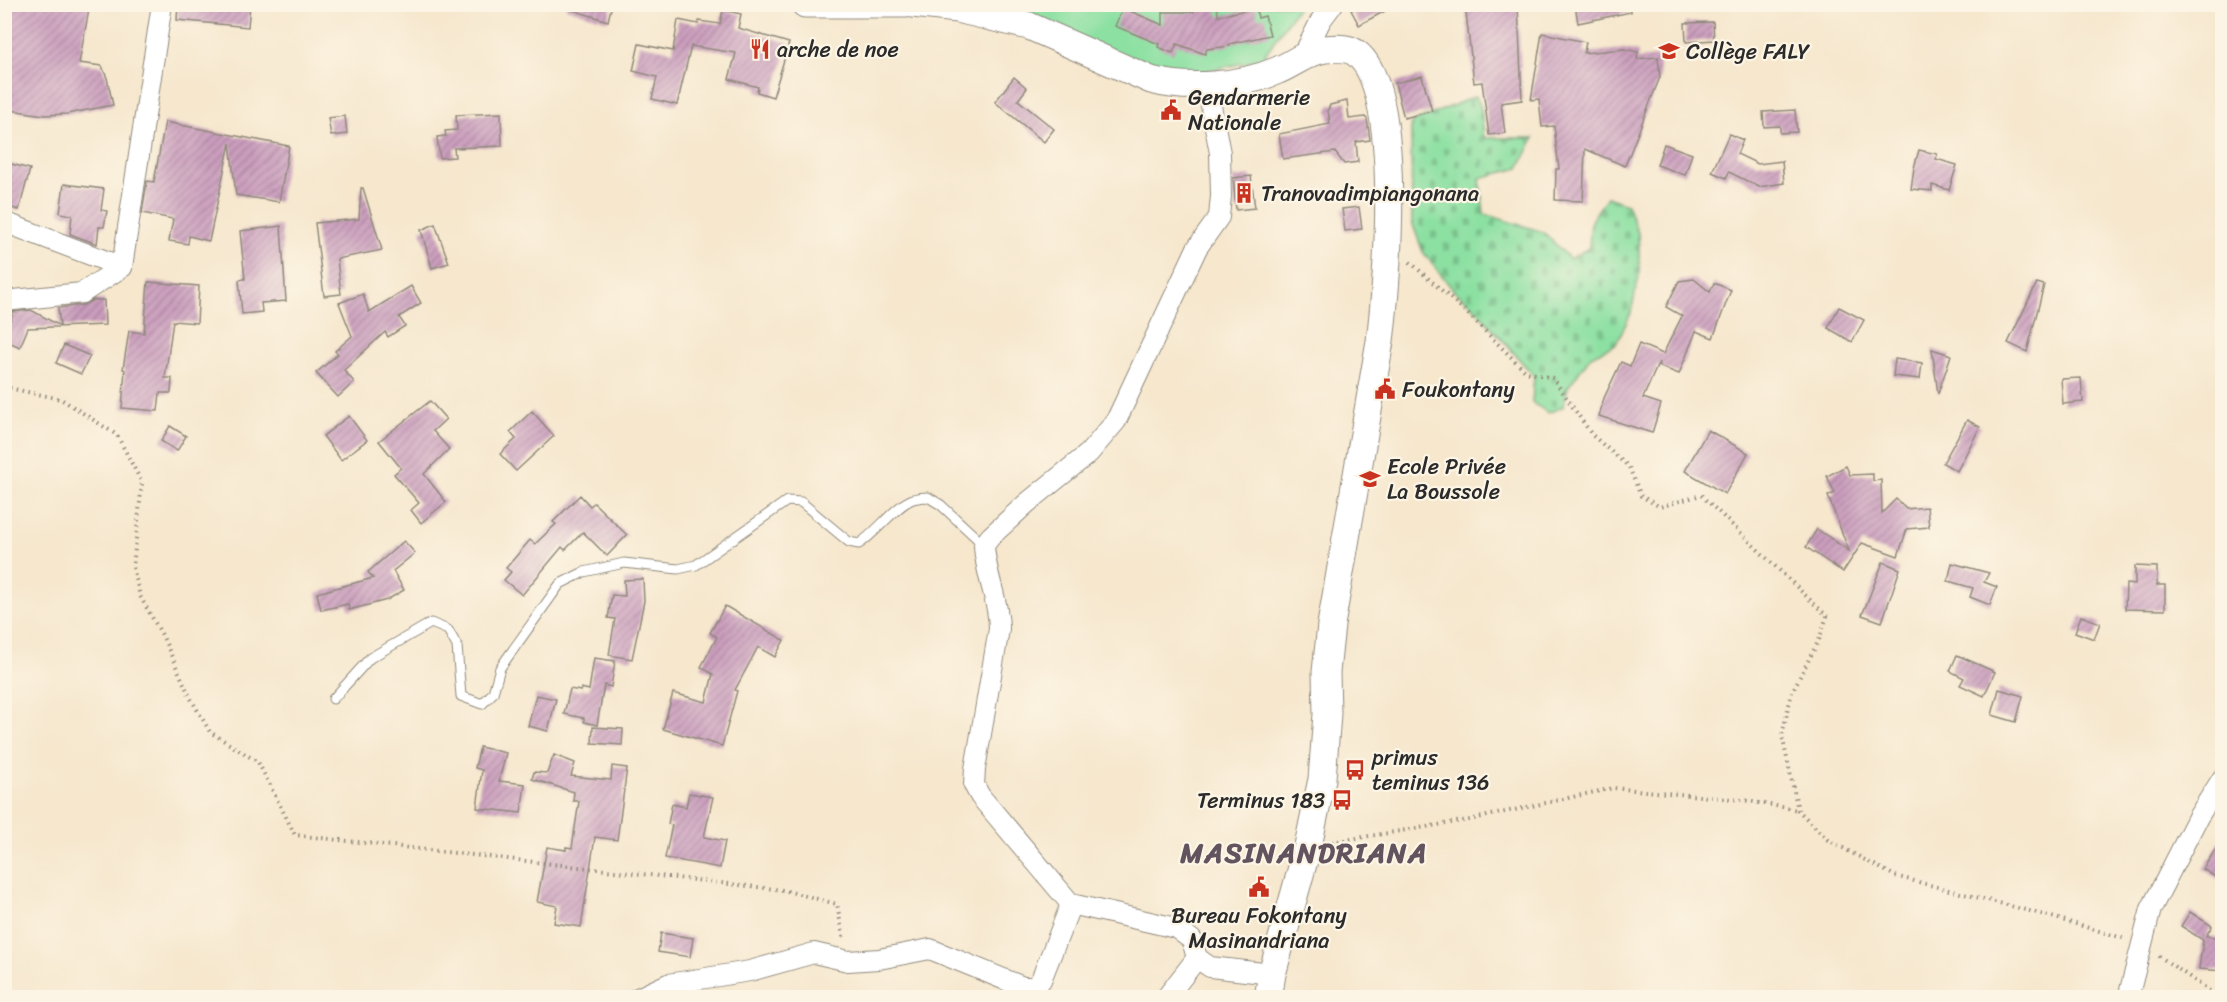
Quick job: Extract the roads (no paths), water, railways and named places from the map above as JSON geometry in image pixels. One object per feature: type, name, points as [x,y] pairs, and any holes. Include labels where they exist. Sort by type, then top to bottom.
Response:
[{"type":"street","points":[[4,301],[82,292],[122,267],[162,4]]},
{"type":"street","points":[[805,4],[906,4]]},
{"type":"street","points":[[914,4],[957,9],[1029,26],[1151,80],[1171,86],[1207,85],[1257,78],[1276,72],[1323,49],[1342,48],[1354,52],[1364,61],[1375,80],[1383,110],[1389,244],[1380,341],[1331,624],[1326,672],[1327,714],[1322,779],[1308,846],[1270,986],[1210,967],[1197,958],[1192,940],[1176,928],[1071,904],[980,796],[974,785],[981,726],[999,629],[999,613],[984,556],[984,545],[1027,503],[1089,453],[1116,421],[1197,248],[1219,218],[1220,153],[1207,85]]},
{"type":"street","points":[[1302,58],[1321,20],[1333,4]]},
{"type":"street","points":[[4,222],[122,267]]},
{"type":"street","points":[[2127,998],[2151,909],[2198,817],[2223,779]]},
{"type":"street","points":[[638,998],[668,984],[750,971],[814,953],[848,961],[879,959],[930,949],[1023,987],[1034,987],[1041,980],[1071,904]]},
{"type":"street","points":[[1166,998],[1197,958]]},
{"type":"lane","points":[[333,699],[370,658],[431,623],[448,630],[457,646],[461,696],[482,704],[492,693],[500,668],[560,585],[584,572],[624,563],[678,569],[696,565],[787,501],[801,502],[849,542],[860,544],[911,500],[928,496],[941,504],[984,545]]},
{"type":"place","name":"arche de noe","points":[[760,49]]},
{"type":"place","name":"Collège FALY","points":[[1669,51]]},
{"type":"place","name":"Gendarmerie Nationale","points":[[1171,110]]},
{"type":"place","name":"Tranovadimpiangonana","points":[[1244,193]]},
{"type":"place","name":"Foukontany","points":[[1385,389]]},
{"type":"place","name":"Ecole Privée La Boussole","points":[[1370,479]]},
{"type":"place","name":"primus teminus 136","points":[[1355,770]]},
{"type":"place","name":"Terminus 183","points":[[1342,800]]},
{"type":"place","name":"Bureau Fokontany Masinandriana","points":[[1259,887]]},
{"type":"district","name":"MASINANDRIANA","points":[[1304,852]]}]
